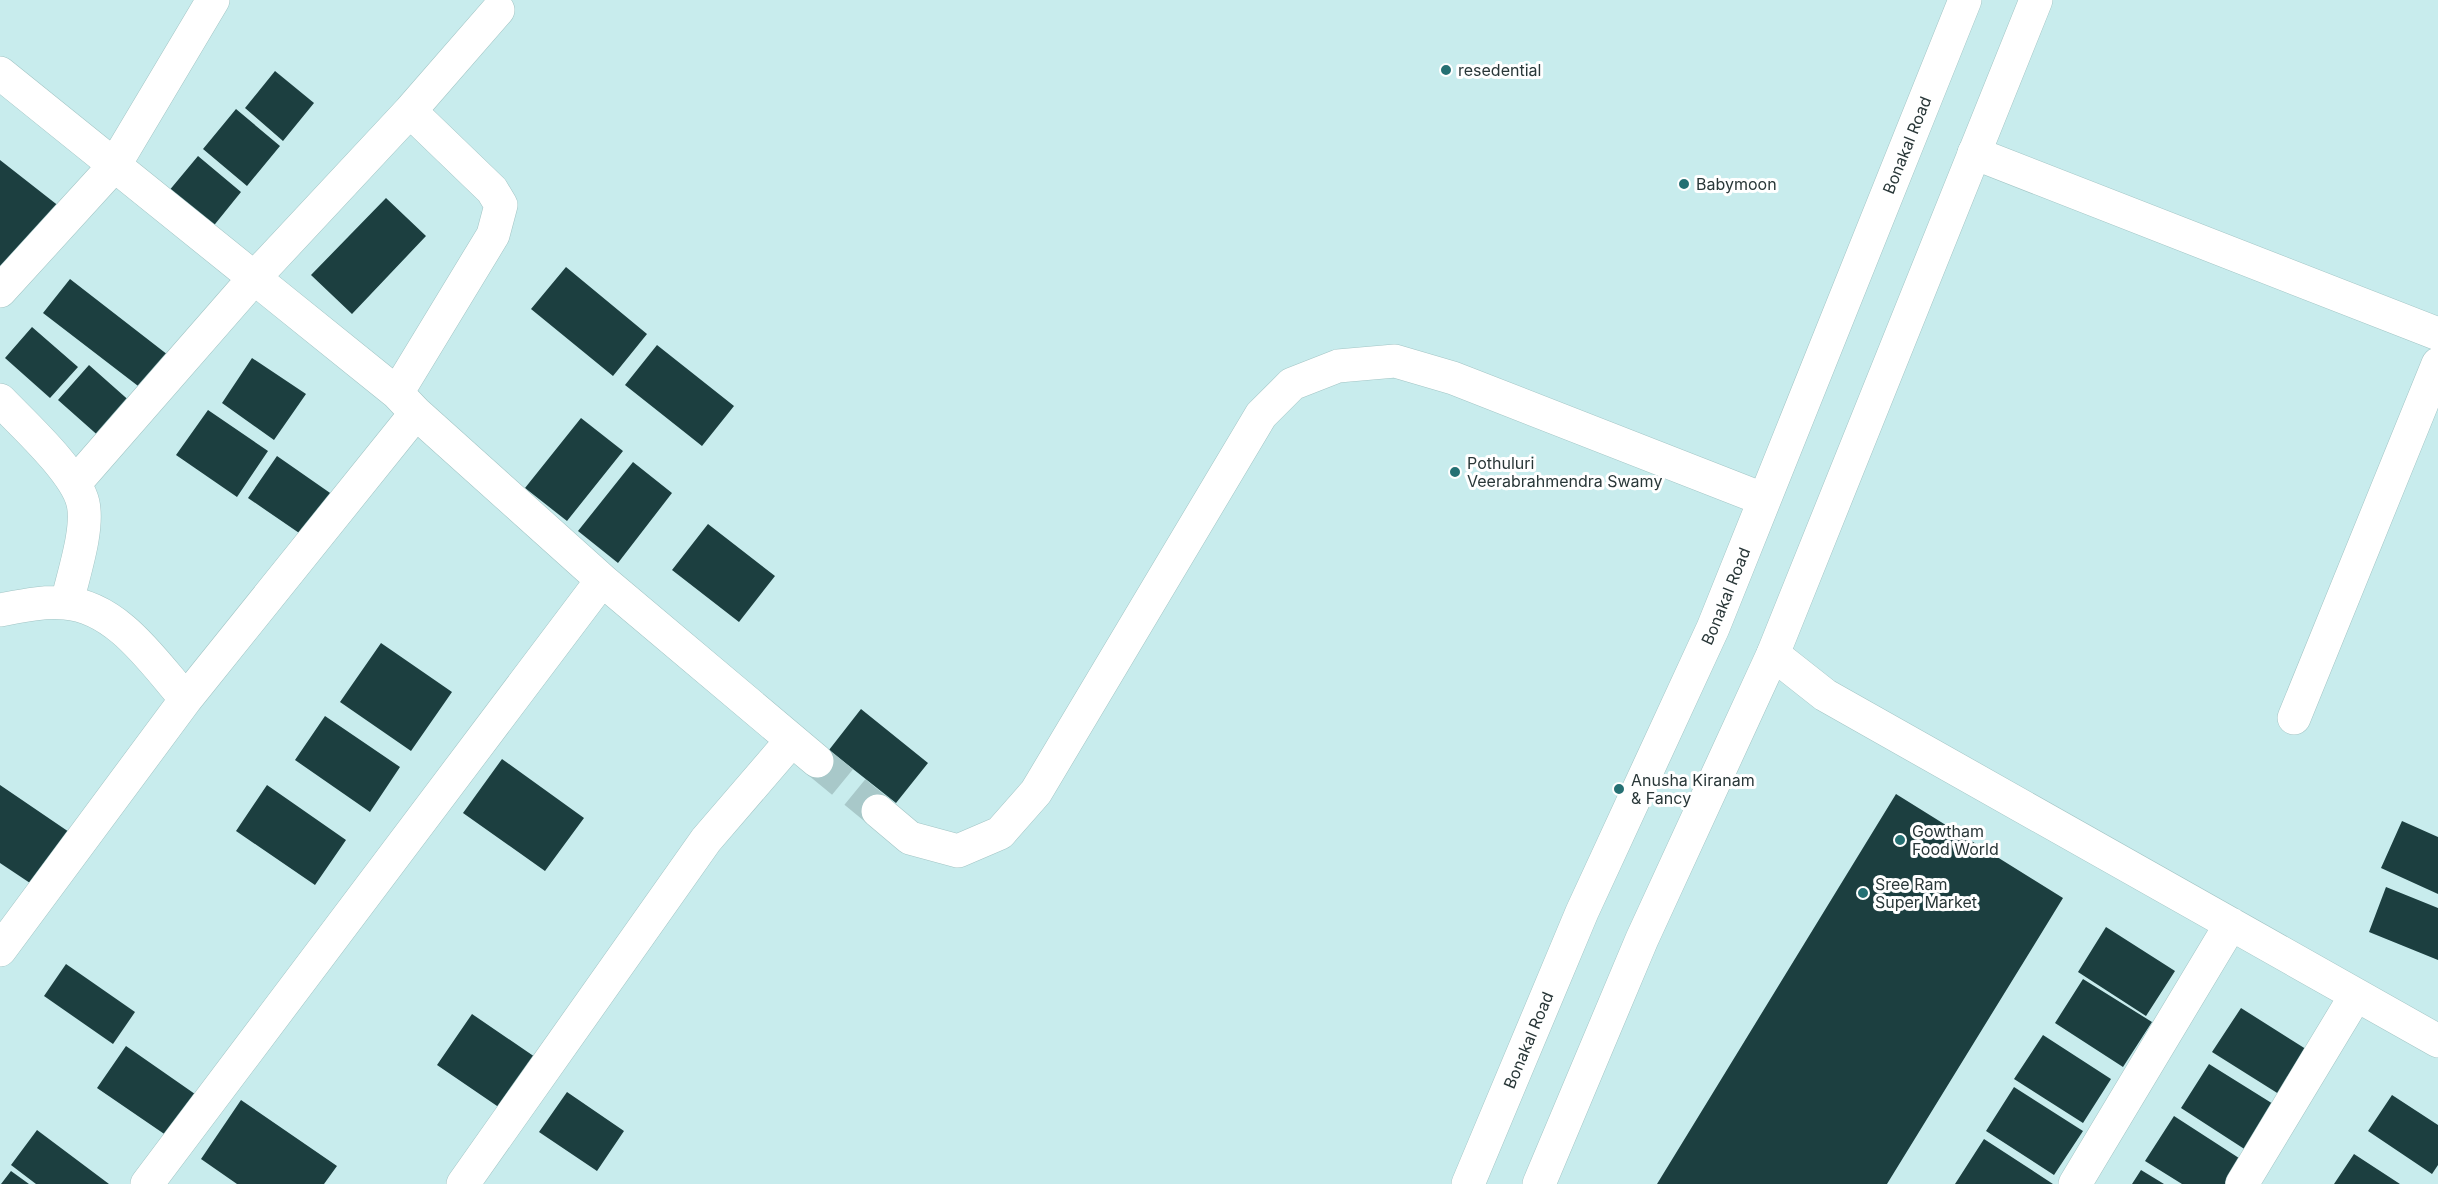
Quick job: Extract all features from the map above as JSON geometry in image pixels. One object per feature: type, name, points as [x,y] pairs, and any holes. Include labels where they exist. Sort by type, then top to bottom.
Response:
[{"type":"street","points":[[0,291],[114,166],[213,0]]},
{"type":"street","name":"Bonakal Road","points":[[1468,1184],[1582,912],[1713,628],[1965,0]]},
{"type":"street","points":[[1539,1184],[1642,939],[1773,654],[2036,0]]},
{"type":"street","points":[[75,482],[255,277],[410,111],[498,10]]},
{"type":"street","points":[[0,73],[255,277],[406,403],[602,580],[805,750],[706,840],[463,1184]]},
{"type":"street","points":[[0,950],[406,403],[493,235],[501,205],[492,190],[410,111]]},
{"type":"street","points":[[1974,153],[2438,334]]},
{"type":"street","points":[[878,811],[910,838],[958,851],[1000,833],[1036,792],[1261,415],[1292,384],[1338,366],[1395,361],[1453,378],[1763,499]]},
{"type":"street","points":[[2294,718],[2438,364]]},
{"type":"street","points":[[0,399],[75,482],[83,504],[84,524],[67,603]]},
{"type":"street","points":[[147,1184],[602,580]]},
{"type":"street","points":[[0,610],[40,603],[67,603],[97,612],[127,633],[186,699]]},
{"type":"street","points":[[1773,654],[1825,695],[2438,1041]]},
{"type":"street","points":[[2075,1184],[2231,924]]},
{"type":"street","points":[[2242,1184],[2356,994]]},
{"type":"building","points":[[275,71],[314,103],[283,141],[245,108]]},
{"type":"building","points":[[236,109],[280,146],[247,186],[203,149]]},
{"type":"building","points":[[198,156],[241,192],[207,234],[163,198]]},
{"type":"building","points":[[0,160],[60,207],[0,274]]},
{"type":"building","points":[[386,198],[426,236],[352,314],[311,275]]},
{"type":"building","points":[[566,267],[647,334],[613,376],[531,309]]},
{"type":"building","points":[[70,279],[168,355],[142,389],[43,313]]},
{"type":"building","points":[[32,327],[78,367],[50,398],[5,358]]},
{"type":"building","points":[[657,345],[734,406],[702,446],[625,385]]},
{"type":"building","points":[[252,358],[306,394],[274,440],[222,403]]},
{"type":"building","points":[[89,365],[133,404],[102,439],[58,400]]},
{"type":"building","points":[[208,410],[268,451],[237,497],[176,455]]},
{"type":"building","points":[[581,418],[623,451],[567,521],[525,488]]},
{"type":"building","points":[[277,456],[333,495],[305,537],[248,498]]},
{"type":"building","points":[[633,462],[672,493],[618,563],[578,531]]},
{"type":"building","points":[[708,524],[775,576],[739,622],[672,570]]},
{"type":"building","points":[[381,643],[452,692],[411,751],[340,702]]},
{"type":"building","points":[[861,709],[928,763],[896,803],[829,750]]},
{"type":"building","points":[[325,716],[400,767],[370,812],[295,760]]},
{"type":"building","points":[[502,759],[584,818],[545,871],[463,813]]},
{"type":"building","points":[[0,785],[72,834],[36,887],[0,863]]},
{"type":"building","points":[[267,785],[346,840],[315,885],[236,831]]},
{"type":"building","points":[[1896,794],[2063,898],[1887,1184],[1657,1184]]},
{"type":"building","points":[[2402,821],[2438,837],[2438,894],[2381,868]]},
{"type":"building","points":[[2386,887],[2438,908],[2438,960],[2369,932]]},
{"type":"building","points":[[2106,927],[2175,971],[2146,1016],[2078,972]]},
{"type":"building","points":[[66,964],[135,1012],[113,1044],[44,996]]},
{"type":"building","points":[[2083,979],[2152,1022],[2123,1067],[2055,1023]]},
{"type":"building","points":[[2241,1008],[2309,1051],[2282,1096],[2212,1052]]},
{"type":"building","points":[[472,1014],[535,1057],[500,1108],[437,1065]]},
{"type":"building","points":[[2043,1035],[2111,1079],[2083,1123],[2014,1079]]},
{"type":"building","points":[[126,1046],[205,1101],[176,1142],[97,1088]]},
{"type":"building","points":[[2209,1064],[2278,1107],[2249,1152],[2181,1108]]},
{"type":"building","points":[[2014,1087],[2083,1131],[2054,1175],[1986,1131]]},
{"type":"building","points":[[567,1092],[624,1131],[597,1171],[539,1132]]},
{"type":"building","points":[[2392,1095],[2438,1125],[2438,1165],[2432,1174],[2368,1131]]},
{"type":"building","points":[[241,1100],[337,1166],[324,1184],[237,1184],[201,1159]]},
{"type":"building","points":[[2174,1116],[2242,1160],[2227,1184],[2182,1184],[2145,1161]]},
{"type":"building","points":[[37,1130],[109,1184],[36,1184],[11,1165]]},
{"type":"building","points":[[1984,1139],[2053,1184],[1955,1184]]},
{"type":"building","points":[[2354,1154],[2400,1184],[2334,1184]]},
{"type":"building","points":[[2141,1170],[2164,1184],[2132,1184]]},
{"type":"building","points":[[11,1171],[29,1184],[1,1184]]},
{"type":"tunnel","points":[[817,761],[878,811]]},
{"type":"place","name":"resedential","points":[[1446,70]]},
{"type":"place","name":"Babymoon","points":[[1684,184]]},
{"type":"place","name":"Pothuluri Veerabrahmendra Swamy","points":[[1455,472]]},
{"type":"place","name":"Anusha Kiranam & Fancy","points":[[1619,789]]},
{"type":"place","name":"Gowtham Food World","points":[[1900,840]]},
{"type":"place","name":"Sree Ram Super Market","points":[[1863,893]]}]
